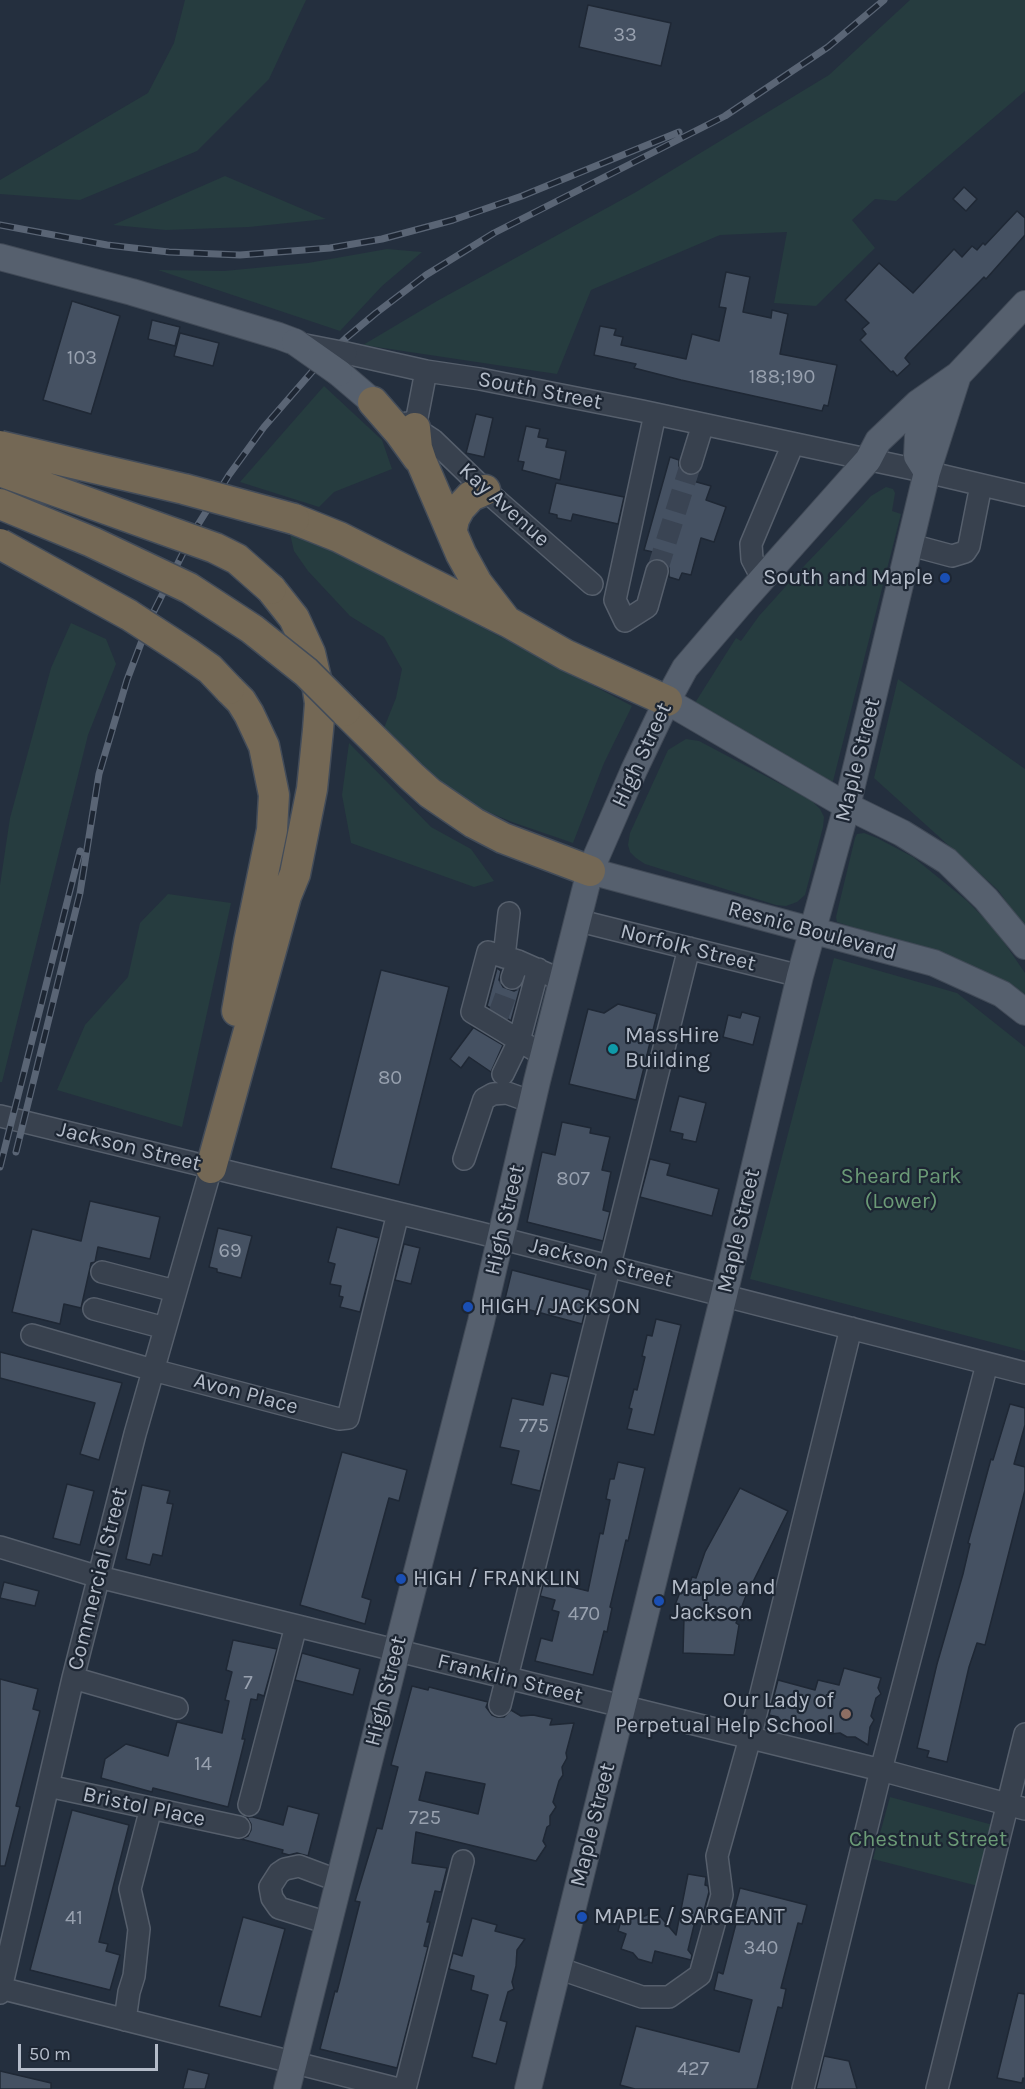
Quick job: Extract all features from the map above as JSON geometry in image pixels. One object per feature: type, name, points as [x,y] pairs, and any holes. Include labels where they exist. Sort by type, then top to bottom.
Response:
[{"type":"highway","points":[[373,402],[422,463]]},
{"type":"highway","points":[[415,428],[417,448],[422,463],[461,554],[477,583],[508,622]]},
{"type":"highway","points":[[0,446],[184,489],[294,519],[339,537],[508,622],[566,655],[667,701]]},
{"type":"highway","points":[[0,471],[215,548],[244,564],[271,589],[294,618],[310,653],[319,693],[312,789],[295,874],[286,896],[211,1168]]},
{"type":"highway","points":[[452,530],[454,519],[460,508],[471,496],[485,490]]},
{"type":"highway","points":[[0,504],[92,542],[189,588],[252,629],[306,672],[430,793],[474,823],[503,838],[590,871]]},
{"type":"highway","points":[[0,544],[129,615],[210,669],[245,708],[264,746],[272,778],[273,812],[211,1168]]},
{"type":"main road","name":"Kay Avenue","points":[[0,257],[143,296],[295,342],[342,363],[373,402]]},
{"type":"main road","points":[[927,472],[917,456],[918,436],[932,406],[1025,304]]},
{"type":"main road","points":[[868,460],[878,441],[918,403],[958,375]]},
{"type":"main road","name":"High Street","points":[[287,2089],[482,1322],[543,1055],[590,871],[634,770],[685,668],[868,460]]},
{"type":"main road","name":"Maple Street","points":[[528,2089],[724,1295],[800,976],[847,806],[927,472]]},
{"type":"main road","points":[[667,701],[847,806],[902,833],[947,861],[986,899],[1025,946]]},
{"type":"main road","name":"Resnic Boulevard","points":[[590,871],[934,963],[1002,994],[1025,1012]]},
{"type":"street","name":"South Street","points":[[342,363],[480,379],[703,424],[1025,495]]},
{"type":"street","points":[[415,428],[426,371]]},
{"type":"street","name":"Kay Avenue","points":[[373,402],[433,440],[485,490],[592,584]]},
{"type":"street","points":[[655,414],[615,600],[625,621],[647,607],[657,571]]},
{"type":"street","points":[[691,463],[703,424]]},
{"type":"street","points":[[762,578],[752,559],[751,544],[793,444]]},
{"type":"street","points":[[911,545],[952,556],[965,552],[969,546],[981,485]]},
{"type":"street","points":[[502,1074],[519,1041],[518,966],[509,913]]},
{"type":"street","name":"Norfolk Street","points":[[576,920],[800,976]]},
{"type":"street","points":[[501,1705],[689,948]]},
{"type":"street","points":[[543,1055],[519,1041],[496,1021],[472,1012],[488,952],[518,966],[561,980]]},
{"type":"street","points":[[464,1160],[484,1099],[493,1094],[507,1093],[532,1102]]},
{"type":"street","name":"Jackson Street","points":[[0,1116],[501,1238],[1025,1373]]},
{"type":"street","name":"Commercial Street","points":[[0,1990],[73,1678],[135,1434],[211,1168]]},
{"type":"street","name":"Avon Place","points":[[32,1335],[153,1370],[339,1419],[348,1418],[398,1213]]},
{"type":"street","points":[[102,1272],[175,1291]]},
{"type":"street","points":[[94,1309],[165,1329]]},
{"type":"street","points":[[558,1968],[642,1997],[669,1997],[700,1975],[722,1895],[717,1856],[750,1738],[851,1328]]},
{"type":"street","points":[[803,2089],[881,1770],[987,1364]]},
{"type":"street","name":"Franklin Street","points":[[0,1547],[99,1577],[622,1708],[881,1770],[1016,1806]]},
{"type":"street","points":[[249,1805],[296,1626]]},
{"type":"street","points":[[73,1678],[177,1708]]},
{"type":"street","points":[[937,2089],[1016,1806],[1025,1734]]},
{"type":"street","name":"Bristol Place","points":[[48,1786],[239,1827]]},
{"type":"street","points":[[124,2020],[134,1976],[139,1929],[130,1889],[150,1808]]},
{"type":"street","points":[[405,2089],[463,1861]]},
{"type":"street","points":[[328,1923],[279,1908],[274,1904],[270,1887],[279,1873],[299,1866],[339,1881]]},
{"type":"street","points":[[0,1990],[399,2089]]},
{"type":"green space","points":[[185,0],[306,0],[269,79],[197,151],[80,200],[0,194],[0,180],[148,93],[174,43]]},
{"type":"green space","points":[[910,0],[1025,0],[1025,91],[896,201],[875,199],[852,220],[875,248],[816,306],[774,303],[787,232],[720,235],[591,290],[557,374],[363,345],[437,301],[636,192],[829,75]]},
{"type":"green space","points":[[225,176],[326,219],[249,227],[166,230],[113,225]]},
{"type":"green space","points":[[387,249],[422,252],[382,286],[340,331],[158,270],[224,271],[308,263]]},
{"type":"green space","points":[[324,386],[382,440],[392,469],[334,492],[319,507],[240,482]]},
{"type":"green space","points":[[886,487],[893,489],[895,493],[892,511],[901,514],[833,781],[829,783],[693,706],[736,638],[741,641],[759,616],[805,565],[871,496]]},
{"type":"green space","points":[[290,534],[371,569],[632,706],[604,763],[573,843],[512,822],[448,792],[382,733],[396,698],[402,669],[384,637],[350,616],[308,571],[294,551]]},
{"type":"green space","points":[[71,623],[106,639],[116,664],[88,735],[2,1082],[0,1082],[0,885],[10,818],[51,668]]},
{"type":"green space","points":[[898,679],[1025,769],[1025,928],[998,890],[874,778]]},
{"type":"green space","points":[[686,739],[699,741],[811,800],[820,809],[824,817],[823,827],[805,895],[797,902],[786,906],[776,905],[645,864],[630,852],[628,845],[630,833],[668,750]]},
{"type":"green space","points":[[349,743],[431,827],[471,849],[494,881],[474,887],[351,843],[342,795]]},
{"type":"green space","points":[[864,833],[913,857],[966,900],[995,929],[1025,973],[1025,999],[920,949],[837,922],[836,917],[855,838],[857,834]]},
{"type":"green space","points":[[168,894],[231,903],[182,1127],[57,1090],[85,1025],[128,977],[140,923]]},
{"type":"green space","name":"Sheard Park (Lower)","points":[[834,958],[957,993],[1025,1047],[1025,1351],[750,1279]]},
{"type":"green space","name":"Chestnut Street","points":[[890,1797],[993,1825],[978,1886],[873,1859]]},
{"type":"building","points":[[588,5],[671,23],[661,66],[579,47]]},
{"type":"building","points":[[964,187],[977,199],[966,211],[953,199]]},
{"type":"building","points":[[1017,211],[1025,218],[1025,235],[986,279],[984,277],[908,354],[905,358],[910,364],[897,376],[893,371],[891,372],[860,340],[866,334],[862,329],[869,323],[845,300],[879,263],[913,293],[954,249],[962,257],[972,246],[977,250],[983,243],[985,245]]},
{"type":"building","points":[[726,272],[750,277],[743,312],[771,318],[772,310],[788,314],[780,354],[837,365],[828,406],[824,405],[822,411],[681,380],[634,368],[636,364],[594,355],[600,326],[616,329],[614,335],[623,337],[621,345],[686,359],[692,334],[719,341],[726,308],[719,307]]},
{"type":"building","points":[[72,301],[120,316],[91,414],[43,400]]},
{"type":"building","points":[[152,320],[180,327],[175,346],[148,339]]},
{"type":"building","points":[[180,333],[219,343],[213,366],[174,356]]},
{"type":"building","points":[[476,414],[493,418],[484,457],[466,453]]},
{"type":"building","points":[[526,426],[540,429],[538,437],[548,439],[546,447],[566,451],[560,480],[522,470],[524,462],[518,461]]},
{"type":"building","points":[[670,457],[679,460],[682,472],[694,475],[693,481],[711,486],[706,500],[726,507],[714,542],[701,538],[691,575],[682,573],[679,580],[669,577],[666,562],[660,559],[651,560],[653,552],[644,550]]},
{"type":"building","points":[[556,483],[624,497],[618,524],[573,514],[571,521],[557,518],[557,515],[549,513]]},
{"type":"building","points":[[497,968],[501,971],[499,980],[503,987],[514,991],[520,988],[511,1021],[487,1006]]},
{"type":"building","points":[[381,970],[449,987],[399,1185],[331,1168]]},
{"type":"building","name":"MassHire Building","points":[[618,1004],[657,1014],[636,1100],[569,1084],[588,1009],[604,1013]]},
{"type":"building","points":[[742,1012],[760,1017],[753,1045],[723,1037],[728,1015],[740,1018]]},
{"type":"building","points":[[471,1026],[503,1045],[491,1072],[469,1057],[461,1068],[450,1059],[473,1028]]},
{"type":"building","points":[[679,1096],[706,1103],[696,1142],[682,1139],[683,1134],[670,1131]]},
{"type":"building","points":[[562,1122],[591,1128],[590,1133],[610,1137],[602,1170],[611,1172],[603,1210],[610,1212],[603,1241],[527,1222],[542,1152],[555,1155]]},
{"type":"building","points":[[650,1159],[670,1164],[667,1175],[719,1189],[712,1216],[640,1197]]},
{"type":"building","points":[[90,1201],[160,1217],[150,1259],[98,1247],[95,1262],[91,1263],[81,1308],[64,1304],[60,1324],[12,1312],[32,1229],[81,1241]]},
{"type":"building","points":[[337,1227],[379,1238],[360,1312],[340,1307],[343,1297],[339,1296],[341,1286],[330,1284],[335,1264],[328,1262]]},
{"type":"building","points":[[218,1228],[252,1236],[241,1278],[217,1272],[217,1269],[209,1267]]},
{"type":"building","points":[[404,1244],[420,1248],[411,1284],[395,1280]]},
{"type":"building","points":[[512,1270],[590,1290],[582,1324],[504,1303]]},
{"type":"building","points":[[656,1319],[681,1325],[654,1435],[627,1429],[632,1409],[629,1408],[634,1389],[637,1390],[645,1357],[642,1356],[647,1335],[652,1336]]},
{"type":"building","points":[[0,1352],[122,1383],[99,1460],[80,1454],[95,1403],[0,1378]]},
{"type":"building","points":[[551,1373],[569,1377],[540,1491],[511,1484],[519,1451],[500,1447],[512,1398],[543,1405]]},
{"type":"building","points":[[1010,1404],[1025,1408],[1025,1425],[1014,1464],[1025,1467],[1025,1490],[985,1645],[977,1643],[969,1667],[947,1762],[927,1757],[929,1751],[917,1748],[937,1664],[963,1574],[970,1544],[968,1543],[991,1459],[993,1460]]},
{"type":"building","points":[[342,1452],[407,1470],[399,1501],[389,1498],[362,1597],[371,1600],[365,1624],[300,1605]]},
{"type":"building","points":[[618,1462],[645,1468],[610,1607],[612,1608],[607,1632],[604,1631],[593,1675],[535,1661],[541,1638],[552,1641],[559,1612],[552,1610],[555,1600],[540,1596],[545,1578],[588,1591],[600,1533],[603,1534],[610,1500],[606,1499],[610,1479],[614,1479]]},
{"type":"building","points":[[67,1484],[94,1491],[80,1545],[53,1538]]},
{"type":"building","points":[[142,1485],[170,1491],[167,1503],[173,1504],[162,1556],[153,1554],[150,1565],[126,1559]]},
{"type":"building","points":[[740,1488],[788,1511],[745,1598],[736,1623],[739,1625],[734,1655],[683,1653],[684,1618],[678,1618],[680,1607],[675,1605],[682,1587],[688,1589],[692,1577],[696,1578],[705,1552]]},
{"type":"building","points":[[4,1582],[39,1591],[35,1606],[0,1598]]},
{"type":"building","points":[[233,1640],[277,1649],[264,1696],[258,1694],[257,1700],[251,1699],[242,1739],[245,1739],[228,1807],[153,1788],[152,1792],[101,1778],[105,1759],[126,1744],[168,1756],[177,1722],[222,1733],[229,1701],[225,1700],[232,1672],[226,1670]]},
{"type":"building","points":[[302,1653],[360,1669],[353,1695],[295,1680]]},
{"type":"building","points":[[844,1668],[881,1678],[878,1688],[881,1694],[876,1698],[871,1716],[874,1720],[870,1727],[868,1745],[855,1737],[847,1737],[840,1733],[830,1734],[825,1729],[793,1721],[781,1721],[778,1717],[769,1715],[778,1680],[815,1690],[818,1680],[839,1685]]},
{"type":"building","points":[[0,1679],[38,1689],[33,1709],[40,1711],[16,1806],[20,1807],[5,1866],[0,1866]]},
{"type":"building","points":[[412,1686],[428,1690],[429,1687],[488,1702],[486,1707],[492,1715],[497,1717],[504,1717],[511,1710],[521,1716],[533,1715],[552,1719],[550,1725],[574,1723],[566,1753],[567,1758],[562,1767],[563,1775],[553,1802],[556,1807],[550,1816],[550,1825],[547,1827],[543,1841],[546,1846],[536,1861],[416,1832],[412,1863],[447,1868],[441,1892],[435,1891],[427,1922],[430,1922],[424,1946],[428,1947],[397,2068],[320,2049],[360,1902],[355,1901],[377,1828],[382,1829],[398,1767],[391,1765]],"holes":[[[426,1772],[485,1784],[478,1814],[419,1800]]]},
{"type":"building","points":[[288,1806],[319,1814],[308,1856],[297,1853],[289,1855],[282,1853],[283,1850],[241,1839],[248,1836],[251,1830],[247,1817],[283,1825]]},
{"type":"building","points":[[72,1810],[129,1825],[99,1942],[108,1944],[106,1951],[120,1955],[110,1990],[30,1970]]},
{"type":"building","points":[[688,1874],[706,1877],[705,1885],[708,1886],[709,1892],[702,1918],[696,1917],[688,1950],[692,1955],[691,1960],[655,1951],[652,1963],[638,1959],[633,1953],[621,1949],[626,1934],[618,1931],[629,1909],[640,1918],[649,1914],[659,1915],[676,1935]]},
{"type":"building","points":[[740,1888],[807,1905],[802,1924],[798,1923],[781,1988],[786,1989],[782,2008],[778,2007],[757,2089],[635,2089],[620,2085],[636,2026],[739,2052],[752,2000],[714,1990],[718,1972],[723,1974],[740,1908],[735,1907]]},
{"type":"building","points":[[243,1917],[285,1929],[261,2017],[219,2006]]},
{"type":"building","points":[[472,1918],[497,1925],[495,1931],[525,1939],[517,1950],[512,1982],[514,1989],[508,1992],[500,2020],[507,2022],[496,2064],[472,2057],[488,1995],[471,1990],[474,1976],[449,1969],[453,1953],[462,1956]]},
{"type":"building","points":[[1018,1993],[1025,1994],[1025,2079],[1023,2078],[1022,2083],[997,2078]]},
{"type":"building","points":[[824,2056],[849,2061],[857,2089],[816,2089]]},
{"type":"building","points":[[188,2069],[209,2074],[205,2089],[183,2089]]},
{"type":"building","points":[[0,2071],[51,2083],[51,2089],[0,2089]]},
{"type":"tunnel","points":[[657,571],[691,463]]},
{"type":"tunnel","points":[[498,1016],[512,978]]},
{"type":"railway","points":[[16,1152],[80,893],[99,774],[127,680],[151,617],[194,531],[229,475],[264,427],[317,366],[346,338],[426,275],[494,233],[725,116],[828,47],[884,0]]},
{"type":"railway","points":[[0,225],[107,245],[169,252],[240,255],[330,248],[382,239],[453,220],[522,196],[679,132]]},
{"type":"railway","points":[[0,1167],[80,851]]},
{"type":"place","name":"South and Maple","points":[[945,578]]},
{"type":"place","name":"MassHire Building","points":[[613,1049]]},
{"type":"place","name":"HIGH / JACKSON","points":[[468,1307]]},
{"type":"place","name":"HIGH / FRANKLIN","points":[[401,1579]]},
{"type":"place","name":"Maple and Jackson","points":[[659,1601]]},
{"type":"place","name":"Our Lady of Perpetual Help School","points":[[846,1714]]},
{"type":"place","name":"MAPLE / SARGEANT","points":[[582,1917]]}]
